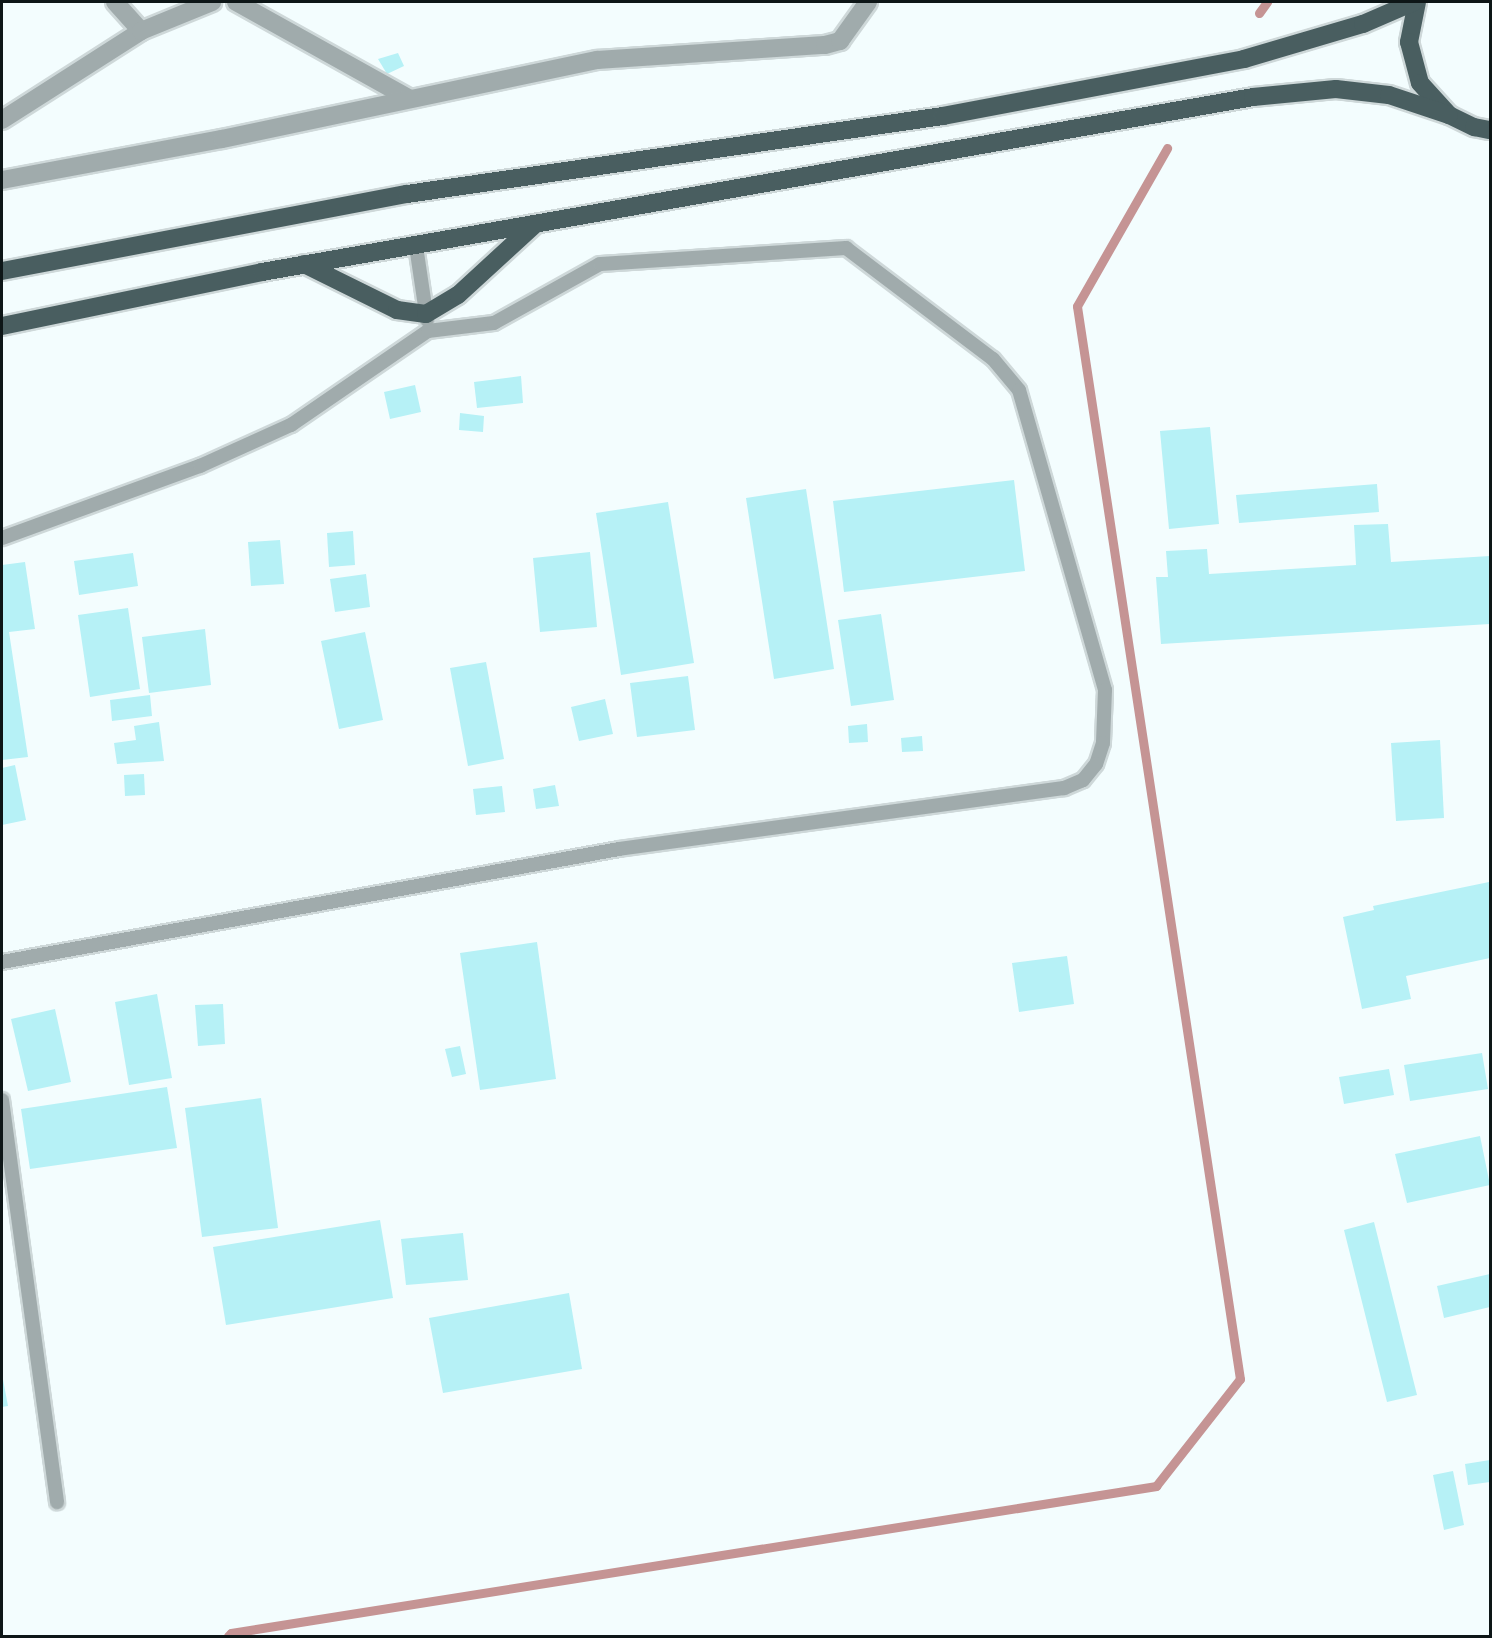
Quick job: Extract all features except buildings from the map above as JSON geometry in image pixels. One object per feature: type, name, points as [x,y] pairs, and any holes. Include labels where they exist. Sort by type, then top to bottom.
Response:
[{"type":"highway","points":[[1415,2],[1409,42],[1412,63],[1432,101],[1449,115]]},
{"type":"highway","points":[[2,271],[407,194],[943,117],[1233,61],[1363,24],[1415,2]]},
{"type":"highway","points":[[2,326],[304,264],[534,225],[953,147],[1253,97],[1336,89],[1389,95],[1449,115],[1474,127],[1491,130]]},
{"type":"highway","points":[[304,264],[427,323],[534,225]]},
{"type":"street","points":[[115,2],[141,31]]},
{"type":"street","points":[[2,120],[141,31],[212,2]]},
{"type":"street","points":[[236,2],[410,99]]},
{"type":"street","points":[[2,180],[597,60],[825,45],[840,40],[868,2]]},
{"type":"lane","points":[[416,246],[427,323]]},
{"type":"lane","points":[[2,538],[200,466],[291,425],[427,323],[494,323],[600,264],[846,248],[993,359],[1019,390],[1105,690],[1102,742],[1096,764],[1083,780],[1064,788],[619,849],[2,962]]},
{"type":"lane","points":[[2,1100],[57,1502]]},
{"type":"waterway","points":[[1259,13],[1267,2]]},
{"type":"waterway","points":[[228,1636],[231,1633],[1156,1486],[1240,1379],[1077,306],[1167,148]]}]
